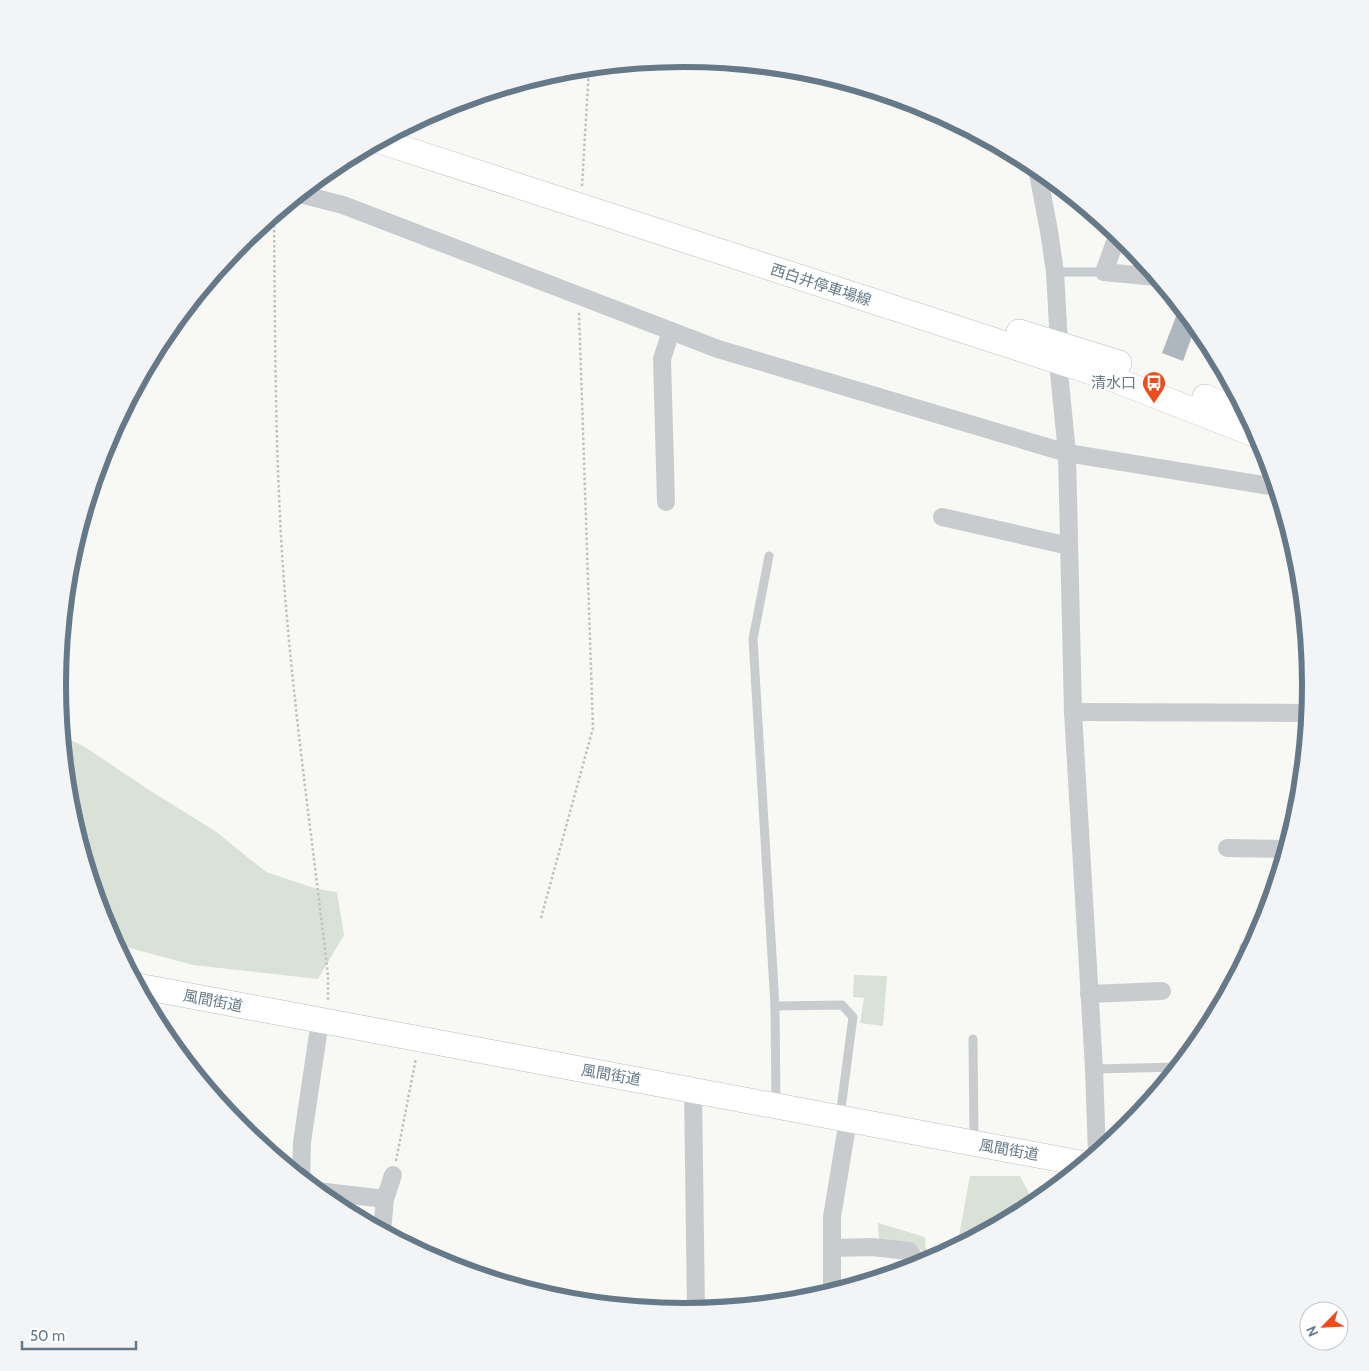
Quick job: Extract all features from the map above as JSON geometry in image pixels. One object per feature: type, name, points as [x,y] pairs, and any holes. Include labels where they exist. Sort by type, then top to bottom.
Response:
[{"type":"main road","name":"西白井停車場線","points":[[409,132],[1009,330],[1113,379],[1248,432]]},
{"type":"main road","name":"西白井停車場線","points":[[389,143],[1058,353],[1116,362],[1237,409]]},
{"type":"main road","name":"風間街道","points":[[145,987],[1077,1163]]},
{"type":"street","points":[[1041,181],[1055,272],[1058,353],[1066,453],[1073,712],[1090,994],[1097,1146]]},
{"type":"street","points":[[307,196],[344,205],[718,349],[1066,453],[1270,486]]},
{"type":"street","points":[[1115,242],[1104,272],[1147,276]]},
{"type":"street","points":[[666,502],[662,359],[671,331]]},
{"type":"street","points":[[942,517],[1069,546]]},
{"type":"street","points":[[1073,712],[1302,713]]},
{"type":"street","points":[[1227,848],[1281,849]]},
{"type":"street","points":[[1090,994],[1162,991]]},
{"type":"street","points":[[301,1170],[302,1142],[324,1022]]},
{"type":"street","points":[[693,1090],[696,1303]]},
{"type":"street","points":[[832,1286],[832,1217],[844,1119]]},
{"type":"street","points":[[383,1225],[385,1198],[393,1175]]},
{"type":"street","points":[[331,1192],[385,1198]]},
{"type":"street","points":[[832,1248],[909,1250],[916,1259]]},
{"type":"lane","points":[[1055,272],[1104,272]]},
{"type":"lane","points":[[769,556],[753,638],[774,1006],[776,1107]]},
{"type":"lane","points":[[774,1006],[842,1005],[853,1017],[844,1119]]},
{"type":"lane","points":[[973,1038],[974,1144]]},
{"type":"lane","points":[[1094,1069],[1171,1067]]},
{"type":"path","points":[[581,190],[589,75]]},
{"type":"path","points":[[274,224],[276,432],[282,554],[303,772],[328,976],[324,1022]]},
{"type":"path","points":[[541,918],[593,728],[578,295]]},
{"type":"path","points":[[393,1175],[420,1039]]},
{"type":"shaded area","points":[[69,740],[85,747],[215,831],[266,872],[317,889],[337,892],[344,935],[318,979],[193,965],[124,946],[113,922],[87,846],[78,806]]},
{"type":"shaded area","points":[[854,975],[887,976],[883,1026],[860,1023],[864,998],[853,997]]},
{"type":"shaded area","points":[[970,1176],[1020,1176],[1031,1198],[994,1221],[958,1240]]},
{"type":"shaded area","points":[[878,1223],[925,1237],[926,1253],[913,1245],[879,1244]]},
{"type":"building","points":[[1178,312],[1193,334],[1183,361],[1162,353]]},
{"type":"place","name":"清水口","points":[[1154,404]]}]
